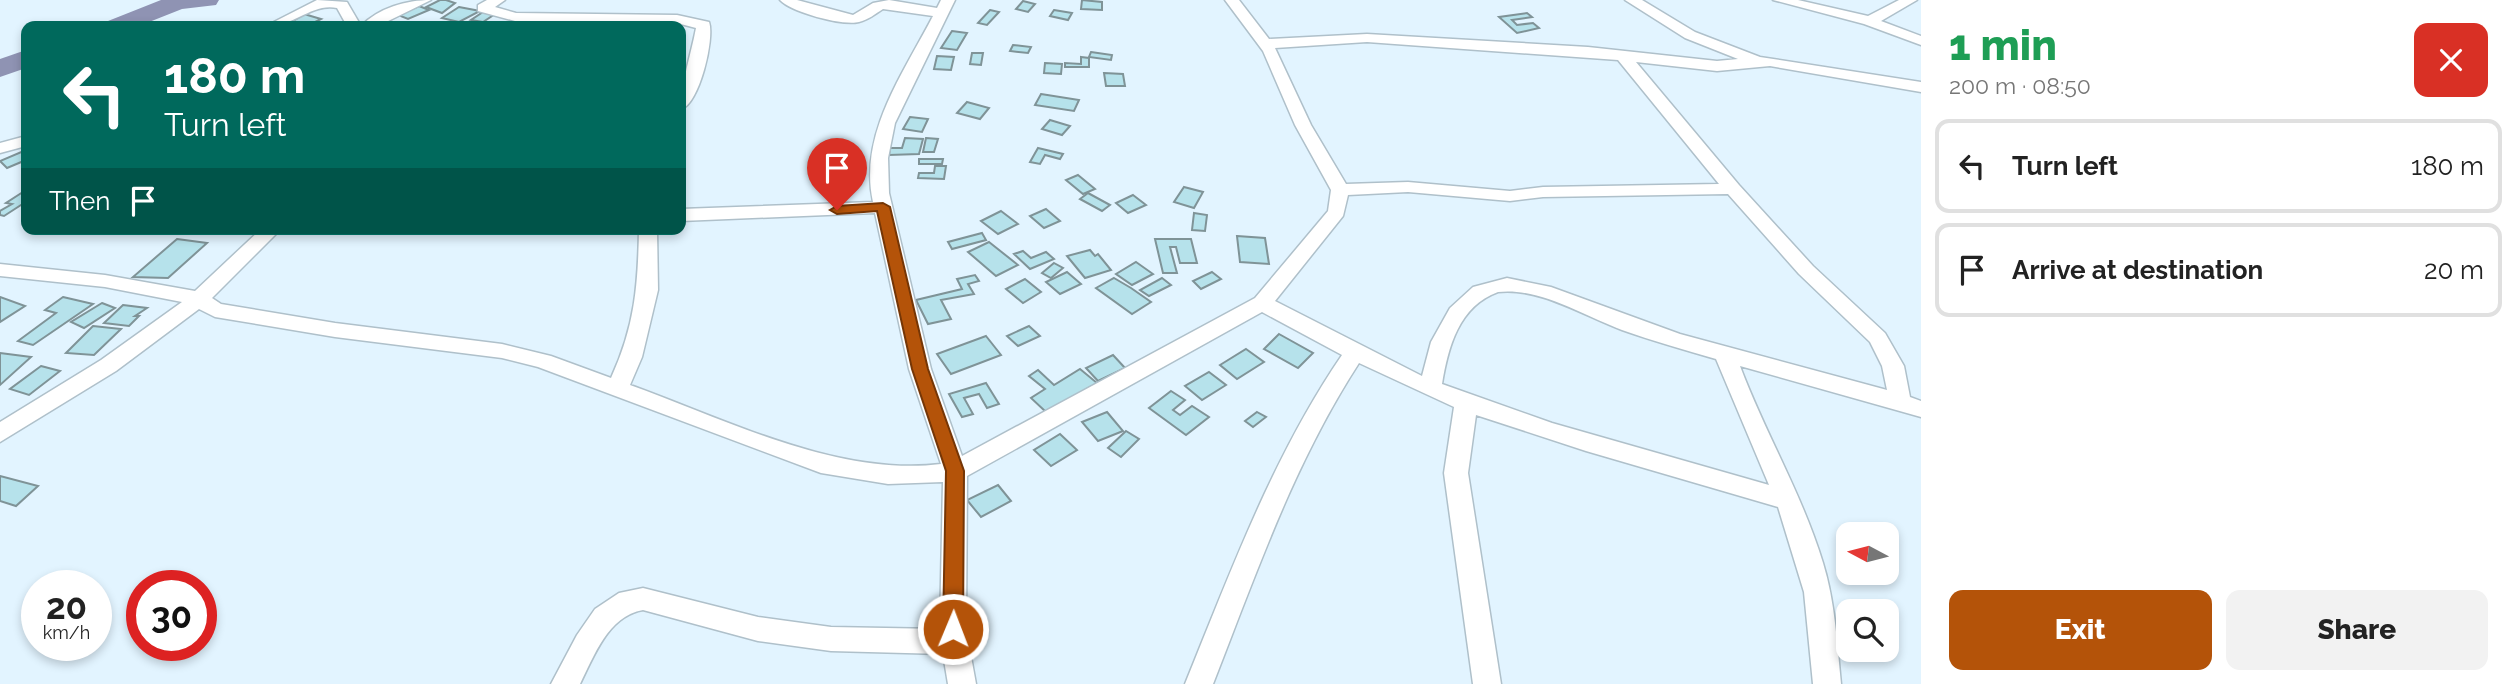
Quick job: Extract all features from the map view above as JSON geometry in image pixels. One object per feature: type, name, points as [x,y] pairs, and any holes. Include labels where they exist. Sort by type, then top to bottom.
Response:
[{"type":"street","points":[[377,21],[424,0]]},
{"type":"street","points":[[498,0],[483,8],[507,21]]},
{"type":"street","points":[[510,21],[538,0]]},
{"type":"street","points":[[787,0],[800,8],[853,19],[861,19],[875,7],[886,5],[945,7],[887,123],[881,141],[878,176],[920,369],[955,471],[955,642],[962,684]]},
{"type":"street","points":[[0,270],[105,281],[198,298],[215,310],[335,330],[502,351],[543,361],[821,464],[864,474],[898,477],[955,471],[1262,303],[1337,212],[1340,190],[1303,125],[1285,80],[1264,44],[1232,0]]},
{"type":"street","points":[[1632,0],[1690,35],[1758,61]]},
{"type":"street","points":[[1780,0],[1869,21],[1910,0]]},
{"type":"street","points":[[1817,0],[1921,41]]},
{"type":"street","points":[[284,21],[327,2],[342,5],[352,21]]},
{"type":"street","points":[[565,21],[677,19],[704,25],[696,73],[686,94]]},
{"type":"street","points":[[1264,44],[1367,38],[1622,55],[1717,66],[1758,61],[1787,63],[1921,87]]},
{"type":"street","points":[[1622,55],[1733,189],[1806,270],[1878,338],[1894,366],[1900,403]]},
{"type":"street","points":[[0,148],[21,142]]},
{"type":"street","points":[[1340,190],[1408,187],[1518,196],[1543,191],[1733,189]]},
{"type":"street","points":[[686,215],[739,215],[883,207]]},
{"type":"street","points":[[4,428],[102,371],[198,298],[248,256],[267,235]]},
{"type":"street","points":[[617,388],[631,357],[648,290],[648,235]]},
{"type":"street","points":[[1431,387],[1436,355],[1446,330],[1467,303],[1492,286],[1505,285],[1541,292],[1648,331],[1921,409]]},
{"type":"street","points":[[1262,303],[1355,352],[1466,402],[1617,452],[1788,500]]},
{"type":"street","points":[[1199,684],[1297,446],[1324,395],[1355,352]]},
{"type":"street","points":[[1725,354],[1740,400],[1788,500],[1811,564],[1821,618],[1828,684]]},
{"type":"street","points":[[1466,402],[1456,473],[1487,684]]},
{"type":"street","points":[[565,684],[604,615],[631,599],[643,599],[758,629],[831,639],[955,642]]},
{"type":"building","points":[[440,0],[455,3],[442,13],[426,7]]},
{"type":"building","points":[[1082,0],[1102,2],[1102,10],[1081,9]]},
{"type":"building","points":[[1023,1],[1035,4],[1028,12],[1016,9]]},
{"type":"building","points":[[419,6],[429,10],[408,19],[398,15]]},
{"type":"building","points":[[459,7],[480,11],[461,21],[442,18]]},
{"type":"building","points":[[990,10],[999,12],[987,25],[978,23]]},
{"type":"building","points":[[1054,10],[1072,13],[1068,20],[1050,16]]},
{"type":"building","points":[[483,12],[495,14],[484,21],[471,20]]},
{"type":"building","points":[[1527,13],[1532,17],[1512,20],[1517,25],[1533,23],[1539,28],[1517,33],[1499,17]]},
{"type":"building","points":[[304,14],[321,19],[317,21],[293,21]]},
{"type":"building","points":[[952,31],[967,33],[957,50],[941,48]]},
{"type":"building","points":[[1013,45],[1031,47],[1028,53],[1010,51]]},
{"type":"building","points":[[1091,52],[1112,55],[1111,60],[1089,57]]},
{"type":"building","points":[[972,53],[983,53],[981,65],[970,64]]},
{"type":"building","points":[[937,56],[954,57],[951,70],[934,69]]},
{"type":"building","points":[[1081,57],[1089,58],[1089,67],[1065,67],[1065,63],[1081,64]]},
{"type":"building","points":[[1045,63],[1062,64],[1061,74],[1044,73]]},
{"type":"building","points":[[1104,73],[1123,74],[1125,86],[1106,86]]},
{"type":"building","points":[[1041,94],[1079,100],[1074,111],[1035,105]]},
{"type":"building","points":[[967,102],[989,108],[980,119],[957,113]]},
{"type":"building","points":[[910,117],[928,119],[922,132],[903,129]]},
{"type":"building","points":[[1050,120],[1070,126],[1062,135],[1042,129]]},
{"type":"building","points":[[905,138],[923,139],[919,154],[889,155],[890,148],[902,148]]},
{"type":"building","points":[[926,138],[938,139],[934,152],[923,152]]},
{"type":"building","points":[[1038,148],[1063,154],[1060,159],[1045,155],[1040,164],[1030,162]]},
{"type":"building","points":[[21,152],[21,162],[7,168],[0,161]]},
{"type":"building","points":[[919,159],[943,159],[942,164],[919,164]]},
{"type":"building","points":[[935,166],[946,166],[944,179],[918,178],[919,173],[934,173]]},
{"type":"building","points":[[1078,175],[1095,189],[1083,194],[1066,180]]},
{"type":"building","points":[[1184,187],[1203,192],[1194,208],[1174,202]]},
{"type":"building","points":[[21,193],[21,205],[4,216],[0,215],[0,211],[12,204],[6,203]]},
{"type":"building","points":[[1088,193],[1110,205],[1102,211],[1080,199]]},
{"type":"building","points":[[1133,195],[1146,205],[1128,213],[1116,203]]},
{"type":"building","points":[[1046,209],[1060,221],[1044,228],[1030,216]]},
{"type":"building","points":[[1001,211],[1018,224],[998,234],[981,221]]},
{"type":"building","points":[[1194,213],[1207,215],[1205,231],[1192,230]]},
{"type":"building","points":[[982,233],[986,240],[952,249],[948,242]]},
{"type":"building","points":[[1237,236],[1265,238],[1269,264],[1240,262]]},
{"type":"building","points":[[177,239],[207,243],[168,278],[133,277]]},
{"type":"building","points":[[1155,239],[1191,239],[1197,263],[1180,263],[1176,247],[1170,247],[1177,273],[1163,273]]},
{"type":"building","points":[[989,242],[1018,265],[996,276],[968,252]]},
{"type":"building","points":[[1090,250],[1095,256],[1098,254],[1111,270],[1085,278],[1067,256]]},
{"type":"building","points":[[1023,251],[1031,258],[1046,252],[1054,259],[1030,269],[1014,254]]},
{"type":"building","points":[[1136,262],[1153,274],[1132,285],[1116,274]]},
{"type":"building","points":[[1054,263],[1063,268],[1051,278],[1042,273]]},
{"type":"building","points":[[1067,272],[1081,284],[1060,294],[1046,282]]},
{"type":"building","points":[[1212,272],[1221,279],[1201,289],[1193,281]]},
{"type":"building","points":[[975,275],[979,281],[968,284],[974,294],[941,300],[951,319],[928,324],[916,300],[962,289],[957,279]]},
{"type":"building","points":[[1114,278],[1151,302],[1132,314],[1096,288]]},
{"type":"building","points":[[1162,278],[1171,285],[1149,296],[1140,290]]},
{"type":"building","points":[[1025,279],[1041,292],[1023,303],[1006,289]]},
{"type":"building","points":[[0,297],[25,306],[0,322]]},
{"type":"building","points":[[63,297],[93,304],[33,345],[18,341],[56,313],[45,310]]},
{"type":"building","points":[[102,303],[115,308],[84,328],[71,322]]},
{"type":"building","points":[[123,305],[147,308],[135,316],[139,316],[129,326],[104,323]]},
{"type":"building","points":[[93,326],[121,329],[94,355],[66,353]]},
{"type":"building","points":[[1029,326],[1040,336],[1018,346],[1007,336]]},
{"type":"building","points":[[1279,334],[1313,353],[1298,368],[1264,349]]},
{"type":"building","points":[[986,336],[1001,355],[951,374],[937,354]]},
{"type":"building","points":[[1246,349],[1264,362],[1237,379],[1220,365]]},
{"type":"building","points":[[0,353],[31,357],[0,385]]},
{"type":"building","points":[[1113,355],[1125,368],[1098,381],[1086,368]]},
{"type":"building","points":[[41,366],[60,371],[29,395],[10,389]]},
{"type":"building","points":[[1080,369],[1097,383],[1046,412],[1031,398],[1045,389],[1029,376],[1038,370],[1054,385]]},
{"type":"building","points":[[1209,372],[1226,385],[1202,400],[1185,386]]},
{"type":"building","points":[[986,383],[999,404],[987,408],[979,394],[964,398],[973,414],[962,417],[949,394]]},
{"type":"building","points":[[1171,391],[1185,400],[1173,410],[1180,415],[1192,406],[1209,417],[1186,435],[1149,408]]},
{"type":"building","points":[[1107,412],[1123,431],[1098,441],[1082,422]]},
{"type":"building","points":[[1257,412],[1266,417],[1253,427],[1245,421]]},
{"type":"building","points":[[1126,431],[1139,439],[1121,457],[1108,448]]},
{"type":"building","points":[[1060,434],[1077,450],[1051,466],[1034,450]]},
{"type":"building","points":[[0,476],[38,486],[16,506],[0,501]]},
{"type":"building","points":[[998,485],[1011,501],[981,517],[967,500]]},
{"type":"waterway","points":[[130,21],[178,2],[207,0]]},
{"type":"waterway","points":[[0,69],[21,60]]},
{"type":"route","points":[[837,210],[883,207],[920,369],[955,471],[953,629]]}]
